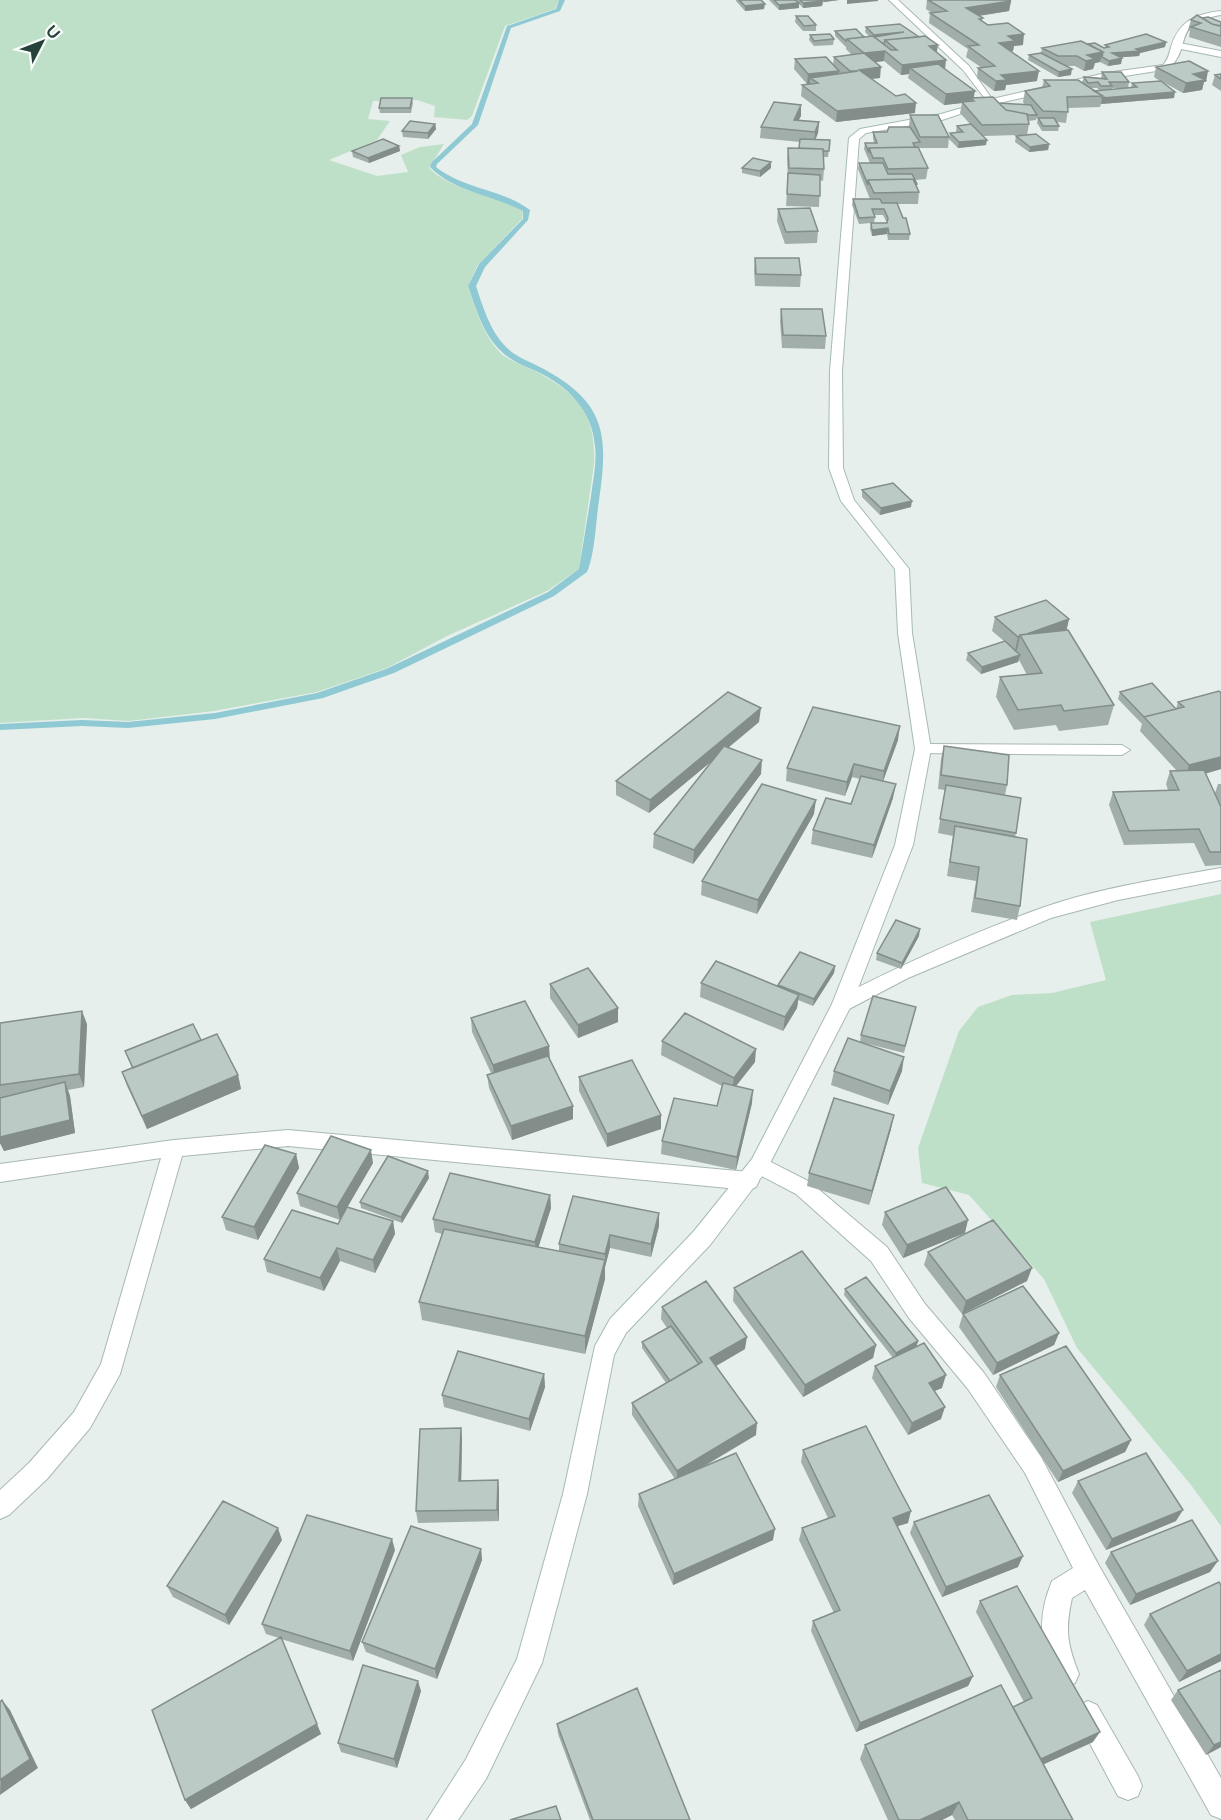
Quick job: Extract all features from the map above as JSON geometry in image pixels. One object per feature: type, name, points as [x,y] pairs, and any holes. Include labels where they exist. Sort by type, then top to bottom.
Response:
[{"type":"street","points":[[893,0],[966,68],[990,102]]},
{"type":"street","points":[[441,1820],[476,1769],[529,1662],[574,1494],[603,1353],[618,1326],[702,1238],[754,1173],[842,1004],[904,845],[923,749],[905,633],[902,569],[848,501],[836,468],[836,371],[854,138],[862,130],[942,117],[990,102],[1106,76],[1157,70],[1171,62],[1174,45],[1187,23],[1202,16],[1221,13]]},
{"type":"street","points":[[1174,45],[1221,54]]},
{"type":"street","points":[[923,749],[1122,750]]},
{"type":"street","points":[[842,1004],[901,973],[1046,913],[1118,894],[1221,874]]},
{"type":"street","points":[[0,1173],[174,1148],[288,1138],[754,1173],[802,1188],[879,1254],[916,1311],[976,1380],[1033,1465],[1089,1573],[1221,1805]]},
{"type":"street","points":[[0,1507],[38,1471],[82,1420],[112,1367],[138,1283],[174,1148]]},
{"type":"street","points":[[1089,1573],[1061,1590],[1053,1636],[1055,1655],[1128,1786]]},
{"type":"green space","points":[[0,0],[559,0],[555,9],[505,26],[472,116],[467,120],[434,117],[435,106],[417,100],[373,101],[368,119],[390,121],[377,140],[329,160],[377,176],[408,172],[401,155],[420,147],[444,144],[429,168],[450,183],[500,200],[523,211],[522,219],[477,266],[468,286],[482,324],[497,350],[507,358],[561,387],[581,406],[587,417],[592,431],[594,464],[579,569],[547,591],[447,636],[387,668],[317,692],[214,711],[129,721],[83,718],[0,723]]},
{"type":"green space","points":[[1221,894],[1221,1526],[1191,1485],[1077,1348],[1044,1279],[969,1195],[922,1183],[918,1148],[959,1031],[978,1007],[1012,995],[1052,993],[1106,980],[1090,922]]},
{"type":"building","points":[[739,0],[761,0],[765,4],[745,6]]},
{"type":"building","points":[[774,0],[795,0],[799,3],[779,5]]},
{"type":"building","points":[[800,0],[822,0],[823,1],[803,3]]},
{"type":"building","points":[[928,0],[1011,1],[966,8],[983,18],[979,19],[988,25],[1008,23],[1024,34],[1008,36],[1015,41],[999,43],[1039,71],[1001,75],[1007,80],[996,81],[978,68],[995,66],[968,46],[979,45],[930,13],[947,11]]},
{"type":"building","points":[[1197,15],[1212,24],[1221,26],[1221,36],[1191,27],[1201,23],[1191,20]]},
{"type":"building","points":[[796,16],[808,16],[816,25],[804,26]]},
{"type":"building","points":[[1208,17],[1221,22],[1221,25],[1212,24],[1203,18]]},
{"type":"building","points":[[900,24],[919,37],[885,40],[884,44],[874,37],[904,32],[874,35],[866,27]]},
{"type":"building","points":[[856,29],[864,37],[846,41],[835,31]]},
{"type":"building","points":[[830,34],[834,39],[814,41],[810,35]]},
{"type":"building","points":[[1146,34],[1166,42],[1136,49],[1140,51],[1112,53],[1122,58],[1109,61],[1102,57],[1103,52],[1088,44],[1095,43],[1104,48],[1109,47],[1105,45]]},
{"type":"building","points":[[873,36],[891,50],[897,50],[885,40],[925,36],[938,45],[929,46],[946,60],[902,65],[885,51],[864,53],[847,39]]},
{"type":"building","points":[[1081,41],[1103,52],[1087,55],[1095,59],[1086,61],[1077,56],[1058,56],[1042,48]]},
{"type":"building","points":[[864,53],[881,67],[859,70],[896,96],[905,94],[916,103],[837,111],[802,85],[818,83],[810,78],[858,71],[850,71],[834,57]]},
{"type":"building","points":[[1041,53],[1072,69],[1059,72],[1029,55]]},
{"type":"building","points":[[826,57],[839,71],[808,74],[795,59]]},
{"type":"building","points":[[1189,61],[1208,71],[1193,74],[1205,80],[1186,83],[1156,67]]},
{"type":"building","points":[[938,64],[975,91],[946,94],[910,68]]},
{"type":"building","points":[[1102,72],[1121,72],[1129,82],[1109,82],[1112,86],[1101,86],[1098,82],[1088,83],[1084,77],[1107,79]]},
{"type":"building","points":[[1044,80],[1078,80],[1103,96],[1067,97],[1068,112],[1043,111],[1025,91],[1050,86]]},
{"type":"building","points":[[1161,81],[1175,92],[1102,98],[1103,96],[1094,91],[1137,87],[1132,83]]},
{"type":"building","points":[[993,97],[1006,110],[1027,114],[1029,124],[982,125],[962,102],[974,101],[971,98]]},
{"type":"building","points":[[381,98],[412,98],[410,108],[379,108]]},
{"type":"building","points":[[774,102],[801,105],[794,120],[819,122],[815,132],[761,127]]},
{"type":"building","points":[[999,103],[1031,105],[1037,115],[1006,110]]},
{"type":"building","points":[[910,115],[938,115],[949,137],[920,137]]},
{"type":"building","points":[[1038,118],[1054,118],[1059,126],[1043,126]]},
{"type":"building","points":[[410,121],[435,124],[428,133],[402,131]]},
{"type":"building","points":[[971,124],[987,140],[959,142],[950,133],[963,132],[957,126]]},
{"type":"building","points":[[889,127],[910,127],[920,142],[913,143],[915,147],[869,148],[869,153],[865,143],[877,143],[873,132],[887,132]]},
{"type":"building","points":[[1036,134],[1049,144],[1030,147],[1016,136]]},
{"type":"building","points":[[383,139],[399,146],[368,158],[352,151]]},
{"type":"building","points":[[800,139],[830,140],[829,151],[799,148]]},
{"type":"building","points":[[918,147],[928,168],[888,169],[883,158],[873,158],[869,148]]},
{"type":"building","points":[[788,148],[823,149],[824,169],[789,168]]},
{"type":"building","points":[[753,158],[771,162],[760,171],[742,168]]},
{"type":"building","points":[[859,163],[883,163],[888,174],[912,174],[917,184],[913,179],[868,180],[868,185]]},
{"type":"building","points":[[788,173],[820,175],[820,196],[787,194]]},
{"type":"building","points":[[913,179],[919,192],[874,193],[868,180]]},
{"type":"building","points":[[853,199],[880,199],[882,203],[897,203],[903,218],[906,218],[910,234],[889,234],[888,228],[872,230],[871,223],[887,223],[888,218],[884,209],[872,209],[875,217],[859,218]]},
{"type":"building","points":[[810,208],[818,231],[786,232],[778,209]]},
{"type":"building","points":[[755,258],[799,258],[801,275],[756,274]]},
{"type":"building","points":[[781,309],[822,309],[826,336],[783,335]]},
{"type":"building","points":[[893,483],[912,501],[881,508],[862,490]]},
{"type":"building","points":[[1046,600],[1069,619],[1018,637],[995,617]]},
{"type":"building","points":[[1068,630],[1114,705],[1064,711],[1061,705],[1018,710],[1000,677],[1042,673],[1020,635]]},
{"type":"building","points":[[1005,641],[1020,655],[982,667],[968,653]]},
{"type":"building","points":[[1152,683],[1176,709],[1144,717],[1120,692]]},
{"type":"building","points":[[1219,691],[1221,693],[1221,757],[1189,765],[1144,717],[1184,707],[1178,702]]},
{"type":"building","points":[[728,692],[761,708],[650,800],[616,781]]},
{"type":"building","points":[[813,707],[900,726],[884,771],[854,764],[847,782],[787,768]]},
{"type":"building","points":[[724,746],[762,760],[694,850],[654,834]]},
{"type":"building","points":[[944,746],[1009,755],[1007,785],[941,775]]},
{"type":"building","points":[[1204,770],[1221,807],[1221,852],[1210,852],[1199,829],[1129,831],[1113,792],[1179,790],[1170,771]]},
{"type":"building","points":[[861,776],[896,784],[874,845],[813,830],[826,798],[851,804]]},
{"type":"building","points":[[762,784],[816,800],[758,900],[702,881]]},
{"type":"building","points":[[946,785],[1021,798],[1016,833],[940,819]]},
{"type":"building","points":[[955,826],[1027,839],[1020,906],[975,898],[979,867],[950,862]]},
{"type":"building","points":[[896,920],[920,929],[902,963],[877,953]]},
{"type":"building","points":[[800,952],[835,966],[814,999],[778,985]]},
{"type":"building","points":[[716,961],[799,995],[785,1017],[701,983]]},
{"type":"building","points":[[588,968],[618,1008],[578,1025],[550,984]]},
{"type":"building","points":[[873,996],[916,1007],[905,1046],[861,1035]]},
{"type":"building","points":[[525,1001],[549,1046],[493,1065],[471,1018]]},
{"type":"building","points":[[82,1011],[79,1074],[0,1085],[0,1023]]},
{"type":"building","points":[[685,1013],[756,1049],[734,1078],[662,1041]]},
{"type":"building","points":[[193,1024],[201,1040],[133,1068],[125,1051]]},
{"type":"building","points":[[217,1034],[238,1075],[142,1116],[122,1072]]},
{"type":"building","points":[[848,1038],[904,1057],[890,1091],[834,1071]]},
{"type":"building","points":[[548,1056],[573,1106],[511,1126],[487,1075]]},
{"type":"building","points":[[632,1060],[661,1115],[607,1134],[579,1077]]},
{"type":"building","points":[[65,1082],[70,1120],[0,1137],[0,1098]]},
{"type":"building","points":[[723,1083],[753,1090],[737,1157],[662,1141],[674,1098],[717,1106]]},
{"type":"building","points":[[834,1098],[894,1115],[872,1191],[809,1173]]},
{"type":"building","points":[[331,1136],[371,1150],[337,1207],[297,1193]]},
{"type":"building","points":[[265,1145],[296,1154],[254,1227],[222,1217]]},
{"type":"building","points":[[388,1156],[428,1171],[401,1217],[360,1202]]},
{"type":"building","points":[[450,1173],[550,1195],[535,1242],[433,1219]]},
{"type":"building","points":[[946,1187],[968,1220],[907,1245],[885,1212]]},
{"type":"building","points":[[573,1196],[659,1213],[651,1244],[610,1235],[605,1254],[559,1244]]},
{"type":"building","points":[[347,1207],[393,1221],[373,1260],[337,1248],[320,1278],[264,1259],[292,1210],[338,1224]]},
{"type":"building","points":[[993,1220],[1032,1268],[966,1301],[928,1252]]},
{"type":"building","points":[[444,1229],[605,1260],[585,1336],[419,1302]]},
{"type":"building","points":[[802,1251],[876,1345],[805,1385],[734,1288]]},
{"type":"building","points":[[866,1277],[918,1341],[896,1353],[845,1289]]},
{"type":"building","points":[[706,1281],[747,1337],[710,1358],[757,1423],[677,1471],[632,1403],[702,1362],[662,1307]]},
{"type":"building","points":[[1023,1286],[1059,1333],[997,1363],[963,1314]]},
{"type":"building","points":[[671,1326],[699,1364],[670,1381],[642,1342]]},
{"type":"building","points":[[924,1343],[946,1375],[929,1383],[945,1407],[912,1423],[875,1366]]},
{"type":"building","points":[[1066,1346],[1131,1440],[1063,1471],[1000,1375]]},
{"type":"building","points":[[458,1351],[544,1374],[529,1419],[442,1395]]},
{"type":"building","points":[[866,1426],[911,1511],[893,1518],[973,1676],[860,1723],[813,1621],[840,1610],[802,1528],[835,1516],[803,1450]]},
{"type":"building","points":[[461,1428],[459,1481],[498,1480],[497,1510],[416,1511],[420,1429]]},
{"type":"building","points":[[736,1453],[775,1529],[674,1574],[639,1494]]},
{"type":"building","points":[[1146,1453],[1183,1510],[1112,1539],[1078,1481]]},
{"type":"building","points":[[989,1495],[1023,1556],[946,1587],[914,1522]]},
{"type":"building","points":[[223,1501],[278,1528],[225,1615],[167,1586]]},
{"type":"building","points":[[307,1515],[392,1539],[350,1651],[262,1624]]},
{"type":"building","points":[[1192,1520],[1218,1561],[1136,1594],[1111,1552]]},
{"type":"building","points":[[411,1526],[481,1549],[435,1669],[362,1642]]},
{"type":"building","points":[[1219,1582],[1221,1585],[1221,1654],[1187,1671],[1150,1614]]},
{"type":"building","points":[[1017,1586],[1100,1732],[1041,1759],[1013,1707],[1032,1698],[980,1601]]},
{"type":"building","points":[[281,1637],[317,1724],[185,1800],[152,1710]]},
{"type":"building","points":[[363,1665],[418,1681],[394,1759],[338,1743]]},
{"type":"building","points":[[1221,1670],[1221,1742],[1214,1745],[1178,1690]]},
{"type":"building","points":[[1001,1685],[1073,1820],[968,1820],[959,1802],[920,1820],[899,1820],[865,1745]]},
{"type":"building","points":[[637,1688],[690,1820],[593,1820],[557,1724]]},
{"type":"building","points":[[2,1700],[30,1759],[0,1780],[0,1702]]},
{"type":"building","points":[[556,1806],[561,1820],[510,1820]]},
{"type":"waterway","points":[[0,727],[82,723],[128,725],[215,716],[319,696],[390,671],[551,594],[584,570],[600,464],[600,447],[593,419],[587,407],[569,388],[557,379],[516,359],[502,348],[486,323],[472,286],[482,266],[526,219],[527,210],[454,182],[433,167],[434,163],[475,125],[509,27],[558,10],[562,0]]}]
